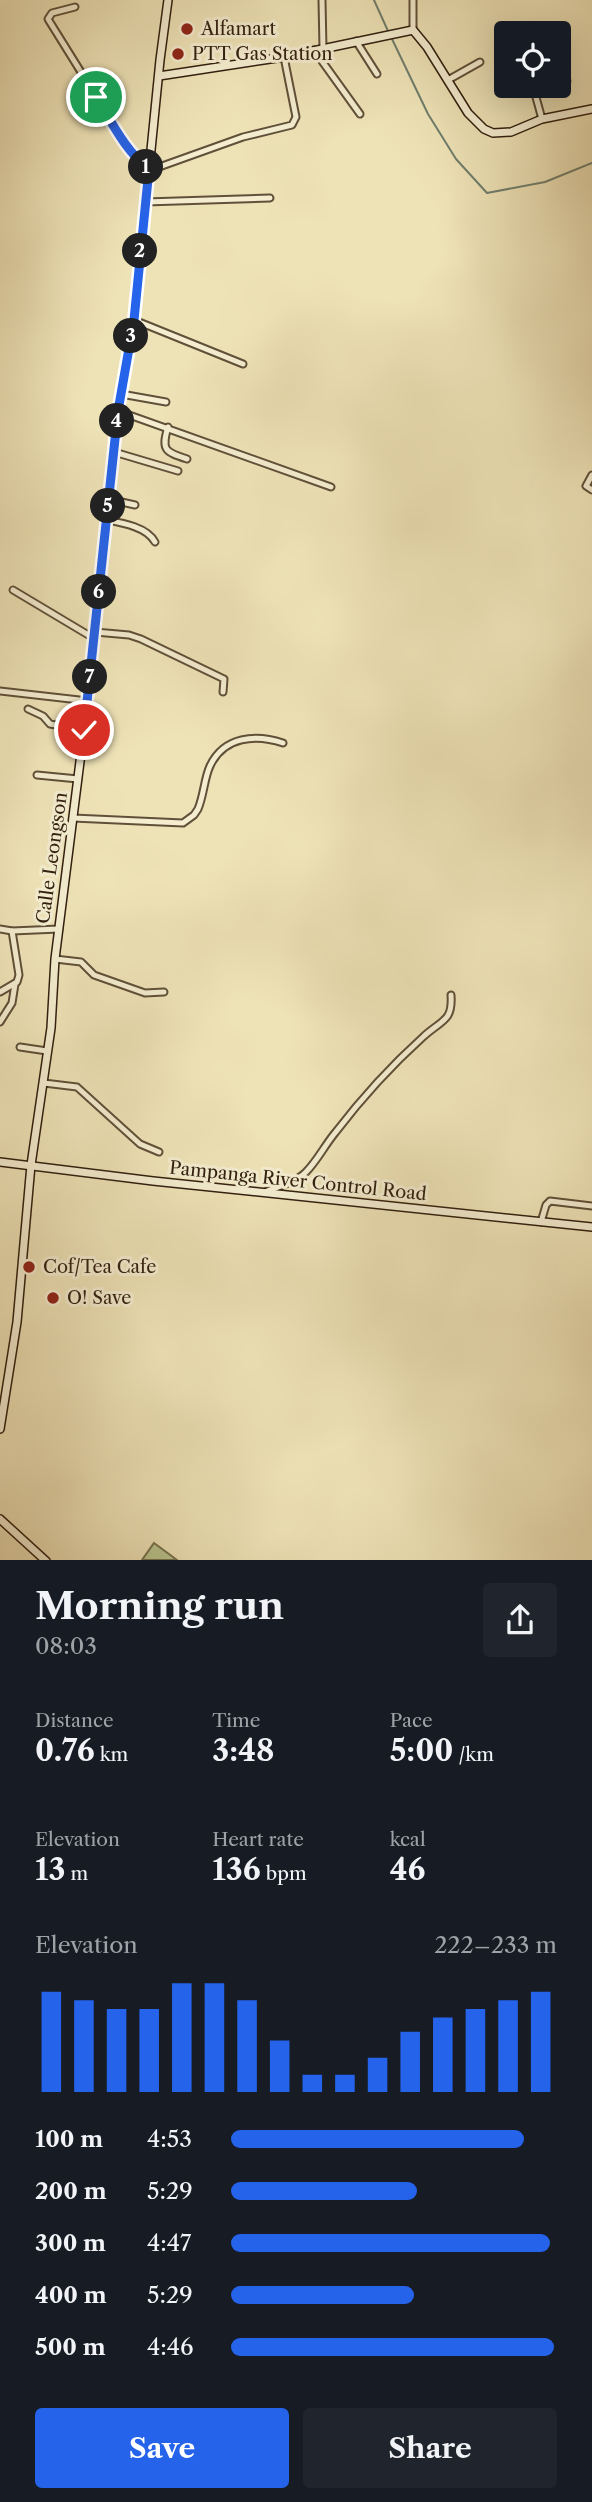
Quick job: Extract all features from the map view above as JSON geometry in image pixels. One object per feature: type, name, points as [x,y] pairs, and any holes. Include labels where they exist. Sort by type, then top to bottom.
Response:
[{"type":"main road","name":"Calle Leongson","points":[[0,1429],[17,1322],[31,1165],[51,1027],[58,929],[88,701],[118,411],[134,320],[168,0]]},
{"type":"main road","points":[[159,76],[284,57],[411,30],[428,47],[468,113],[484,129],[493,133],[511,132],[542,119],[592,108]]},
{"type":"main road","name":"Pampanga River Control Road","points":[[0,1162],[153,1181],[592,1227]]},
{"type":"main road","points":[[1,1523],[46,1560]]},
{"type":"street","points":[[322,0],[323,48]]},
{"type":"street","points":[[411,30],[413,0]]},
{"type":"street","points":[[75,7],[47,17],[122,138],[149,170],[243,136],[292,125],[296,117],[284,57]]},
{"type":"street","points":[[356,41],[377,74]]},
{"type":"street","points":[[314,50],[360,114]]},
{"type":"street","points":[[447,80],[480,62]]},
{"type":"street","points":[[91,88],[114,88]]},
{"type":"street","points":[[536,98],[542,119]]},
{"type":"street","points":[[145,202],[270,198]]},
{"type":"street","points":[[134,320],[243,364]]},
{"type":"street","points":[[121,394],[166,401]]},
{"type":"street","points":[[118,411],[331,488]]},
{"type":"street","points":[[168,427],[165,448],[187,459]]},
{"type":"street","points":[[114,452],[178,471]]},
{"type":"street","points":[[592,475],[586,486],[592,490]]},
{"type":"street","points":[[108,499],[135,505]]},
{"type":"street","points":[[106,520],[131,526],[146,533],[155,542]]},
{"type":"street","points":[[13,590],[95,635],[129,635],[152,643],[220,676],[225,682],[223,692]]},
{"type":"street","points":[[0,691],[88,701]]},
{"type":"street","points":[[28,709],[43,716],[52,725],[84,730]]},
{"type":"street","points":[[73,818],[183,823],[198,809],[210,766],[228,744],[245,738],[260,737],[283,743]]},
{"type":"street","points":[[37,775],[78,779]]},
{"type":"street","points":[[0,929],[58,929]]},
{"type":"street","points":[[0,1022],[12,1003],[19,975],[12,931]]},
{"type":"street","points":[[55,959],[80,962],[94,975],[145,993],[164,992]]},
{"type":"street","points":[[0,992],[15,984]]},
{"type":"street","points":[[267,1191],[307,1172],[335,1132],[368,1093],[420,1040],[449,1017],[452,1011],[451,995]]},
{"type":"street","points":[[20,1047],[47,1051]]},
{"type":"street","points":[[44,1083],[77,1087],[140,1144],[159,1152]]},
{"type":"street","points":[[541,1222],[546,1205],[550,1201],[592,1206]]},
{"type":"green space","points":[[154,1543],[177,1560],[142,1560]]},
{"type":"waterway","points":[[374,0],[388,31]]},
{"type":"waterway","points":[[392,39],[428,114],[456,159],[487,193],[545,182],[592,163]]},
{"type":"place","name":"Alfamart","points":[[187,29]]},
{"type":"place","name":"PTT Gas Station","points":[[178,54]]},
{"type":"place","name":"Cof/Tea Cafe","points":[[29,1267]]},
{"type":"place","name":"O! Save","points":[[53,1298]]},
{"type":"route","points":[[84,730],[118,411],[134,320],[149,169],[140,162],[122,138],[96,97]]}]
